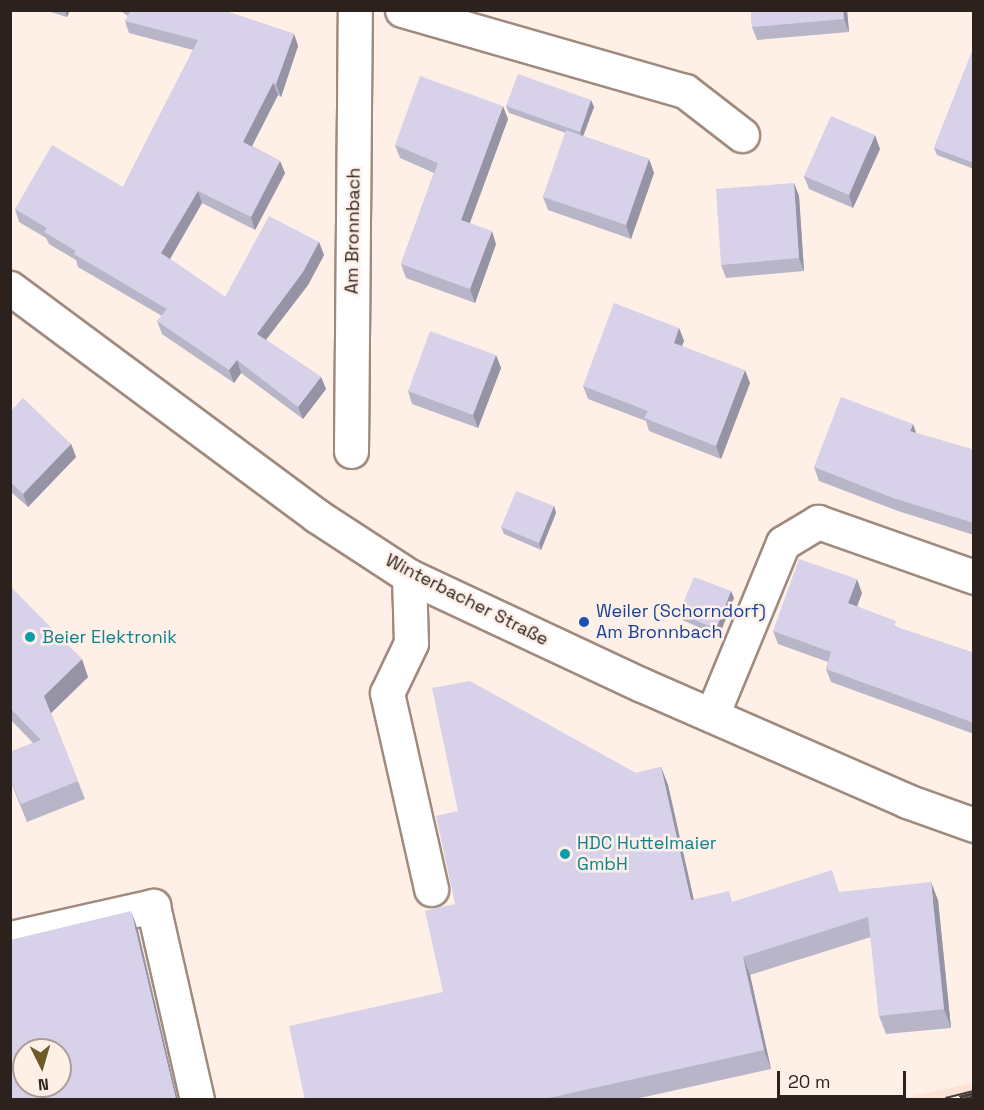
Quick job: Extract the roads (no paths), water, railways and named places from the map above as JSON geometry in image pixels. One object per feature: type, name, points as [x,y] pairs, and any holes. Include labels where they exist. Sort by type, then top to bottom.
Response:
[{"type":"street","name":"Am Bronnbach","points":[[351,451],[355,10]]},
{"type":"street","points":[[402,10],[685,91],[742,135]]},
{"type":"street","name":"Winterbacher Straße","points":[[10,288],[317,516],[409,576],[712,715],[907,801],[974,825]]},
{"type":"street","points":[[712,715],[783,543],[818,522],[974,577]]},
{"type":"street","points":[[409,576],[411,643],[387,693],[431,889]]},
{"type":"street","points":[[10,938],[153,906],[198,1100]]},
{"type":"railway","points":[[946,1100],[974,1093]]},
{"type":"place","name":"Weiler (Schorndorf) Am Bronnbach","points":[[584,622]]},
{"type":"place","name":"Beier Elektronik","points":[[30,637]]},
{"type":"place","name":"HDC Huttelmaier GmbH","points":[[565,854]]}]
